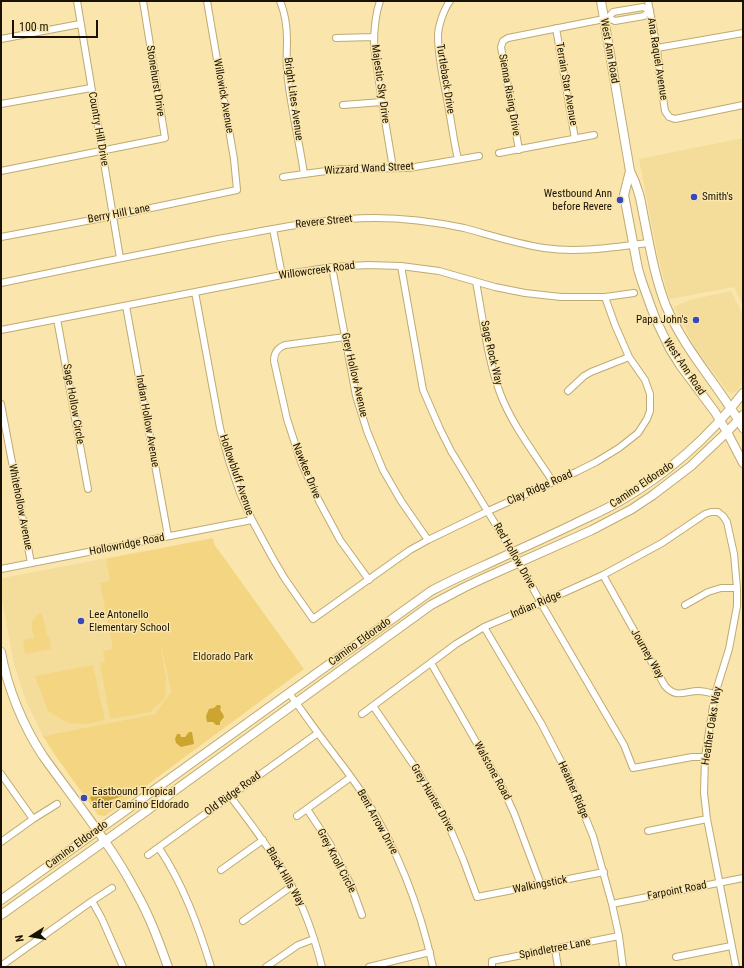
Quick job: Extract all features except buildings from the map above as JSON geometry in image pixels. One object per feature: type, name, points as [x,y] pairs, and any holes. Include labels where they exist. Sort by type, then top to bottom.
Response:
[{"type":"main road","name":"West Ann Road","points":[[601,1],[606,18],[630,171],[638,190],[660,289],[677,329],[694,357],[731,409],[742,421]]},
{"type":"main road","name":"West Ann Road","points":[[630,171],[624,195],[633,245],[642,282],[653,314],[670,349],[715,412],[743,463]]},
{"type":"main road","name":"Camino Eldorado","points":[[1,900],[431,592],[451,580],[602,511],[635,492],[654,479],[702,439],[731,409],[743,393]]},
{"type":"main road","name":"Camino Eldorado","points":[[1,915],[431,605],[465,587],[592,530],[632,509],[691,466],[727,432],[742,421]]},
{"type":"main road","points":[[1,652],[10,688],[23,721],[43,756],[105,841],[138,894],[159,941],[168,967]]},
{"type":"street","name":"Country Hill Drive","points":[[76,1],[120,258]]},
{"type":"street","name":"Stonehurst Drive","points":[[102,151],[164,138],[143,1]]},
{"type":"street","name":"Willowick Avenue","points":[[207,1],[234,159],[237,190]]},
{"type":"street","name":"Bright Lites Avenue","points":[[280,1],[283,7],[287,28],[287,72],[304,174]]},
{"type":"street","name":"Majestic Sky Drive","points":[[380,1],[377,11],[374,37],[376,65],[393,168]]},
{"type":"street","name":"Turtleback Drive","points":[[450,1],[441,20],[438,35],[439,52],[458,159]]},
{"type":"street","name":"Ana Raquel Avenue","points":[[648,1],[657,48],[665,111],[669,117],[675,119],[743,105]]},
{"type":"street","points":[[556,28],[606,18],[613,12],[643,7],[650,10],[644,16],[615,21],[606,18]]},
{"type":"street","points":[[1,39],[80,24]]},
{"type":"street","name":"Sienna Rising Drive","points":[[518,150],[501,46],[503,41],[508,38],[556,28]]},
{"type":"street","name":"Terrain Star Avenue","points":[[556,28],[575,139]]},
{"type":"street","points":[[657,48],[743,33]]},
{"type":"street","points":[[336,38],[374,37]]},
{"type":"street","points":[[1,104],[91,88]]},
{"type":"street","points":[[343,105],[382,102]]},
{"type":"street","points":[[499,153],[594,135]]},
{"type":"street","points":[[1,171],[102,151]]},
{"type":"street","name":"Wizzard Wand Street","points":[[283,177],[341,169],[409,168],[479,156]]},
{"type":"street","name":"Berry Hill Lane","points":[[1,237],[113,216],[237,190]]},
{"type":"street","name":"Revere Street","points":[[1,283],[120,258],[273,229],[353,218],[396,218],[438,223],[529,245],[555,249],[592,250],[649,243]]},
{"type":"street","points":[[273,229],[282,275]]},
{"type":"street","name":"Willowcreek Road","points":[[1,330],[282,275],[332,267],[368,265],[402,266],[439,271],[495,287],[546,296],[605,297],[634,293]]},
{"type":"street","name":"Red Hollow Drive","points":[[402,266],[423,390],[440,429],[476,494],[519,562],[541,603],[624,745],[633,768],[692,757],[705,757]]},
{"type":"street","name":"Grey Hollow Avenue","points":[[332,267],[356,396],[367,431],[383,470],[401,501],[428,540]]},
{"type":"street","name":"Sage Rock Way","points":[[476,282],[491,366],[500,393],[513,420],[553,482]]},
{"type":"street","name":"Hollowbluff Avenue","points":[[194,292],[220,428],[240,493],[252,520],[278,568],[313,619]]},
{"type":"street","name":"Clay Ridge Road","points":[[313,619],[410,550],[488,511],[596,462],[619,448],[638,433],[644,426],[650,411],[650,394],[645,380],[629,357],[605,297]]},
{"type":"street","name":"Indian Hollow Avenue","points":[[126,306],[168,536]]},
{"type":"street","name":"Sage Hollow Circle","points":[[57,319],[88,489]]},
{"type":"street","name":"Nawkee Drive","points":[[345,337],[285,345],[277,350],[274,356],[274,361],[287,419],[301,462],[319,501],[340,540],[369,580]]},
{"type":"street","points":[[568,391],[584,376],[591,372],[629,357]]},
{"type":"street","name":"Whitehollow Avenue","points":[[1,404],[31,563]]},
{"type":"street","name":"Indian Ridge","points":[[362,714],[456,644],[484,627],[603,575],[662,543],[705,514],[718,512]]},
{"type":"street","name":"Heather Oaks Way","points":[[718,512],[727,522],[734,554],[737,606],[729,649],[715,694],[705,757],[704,793],[707,819],[736,967]]},
{"type":"street","name":"Hollowridge Road","points":[[1,569],[252,520]]},
{"type":"street","name":"Journey Way","points":[[603,575],[665,686],[671,692],[677,694],[700,690],[715,694]]},
{"type":"street","points":[[685,605],[708,592],[721,588],[737,588]]},
{"type":"street","name":"Heather Ridge","points":[[484,627],[541,723],[566,771],[594,836],[612,904],[619,936],[623,967]]},
{"type":"street","name":"Walstone Road","points":[[431,663],[503,789],[514,813],[541,885]]},
{"type":"street","name":"Bent Arrow Drive","points":[[289,693],[351,777],[382,825],[410,887],[430,952],[433,967]]},
{"type":"street","name":"Grey Hunter Drive","points":[[373,706],[417,770],[449,826],[477,897]]},
{"type":"street","name":"Old Ridge Road","points":[[148,855],[318,733]]},
{"type":"street","points":[[1,774],[33,819]]},
{"type":"street","points":[[297,816],[351,777]]},
{"type":"street","name":"Black Hills Way","points":[[230,796],[263,840],[292,886],[303,908],[322,967]]},
{"type":"street","points":[[1,842],[57,804]]},
{"type":"street","name":"Grey Knoll Circle","points":[[307,809],[330,844],[350,885],[362,915]]},
{"type":"street","points":[[648,831],[707,819]]},
{"type":"street","points":[[221,870],[263,840]]},
{"type":"street","points":[[159,848],[182,889],[201,933],[211,967]]},
{"type":"street","name":"Walkingstick","points":[[477,897],[604,872]]},
{"type":"street","name":"Farpoint Road","points":[[612,904],[743,878]]},
{"type":"street","points":[[243,921],[292,886]]},
{"type":"street","points":[[1,966],[112,888]]},
{"type":"street","points":[[92,901],[102,919],[122,967]]},
{"type":"street","name":"Spindletree Lane","points":[[492,964],[619,936]]},
{"type":"street","points":[[266,967],[298,945],[314,939]]},
{"type":"street","points":[[676,957],[731,946]]},
{"type":"street","points":[[555,949],[558,967]]},
{"type":"street","points":[[369,967],[430,952]]},
{"type":"shaded area","points":[[743,138],[743,305],[734,287],[670,299],[657,252],[639,159]]},
{"type":"shaded area","points":[[731,291],[743,315],[743,380],[737,391],[732,393],[728,392],[696,349],[674,307],[690,300]]},
{"type":"shaded area","name":"Lee Antonello Elementary School","points":[[143,551],[171,692],[155,714],[43,736],[26,701],[14,664],[1,594],[1,581],[3,578]]},
{"type":"shaded area","points":[[217,705],[220,705],[220,710],[224,717],[220,722],[220,725],[216,725],[213,722],[207,722],[206,716],[209,709],[214,708]]},
{"type":"shaded area","points":[[189,732],[192,732],[194,744],[181,747],[176,743],[175,739],[177,734],[180,734],[181,737],[185,737]]},
{"type":"shaded area","points":[[95,785],[97,790],[102,787],[105,793],[114,788],[127,788],[123,796],[110,800],[109,805],[96,808],[90,798],[94,792],[91,787]]},
{"type":"green space","name":"Eldorado Park","points":[[213,538],[214,544],[304,669],[105,816],[98,815],[43,736],[155,714],[171,692],[162,649],[166,679],[165,698],[150,712],[110,719],[100,663],[105,661],[103,651],[113,649],[100,583],[110,581],[106,559]]},
{"type":"green space","points":[[42,613],[47,636],[49,636],[51,649],[25,654],[23,640],[34,638],[31,623],[38,614]]},
{"type":"green space","points":[[93,665],[105,720],[88,724],[68,723],[48,711],[35,676]]},
{"type":"place","name":"Smith's","points":[[694,197]]},
{"type":"place","name":"Westbound Ann before Revere","points":[[620,200]]},
{"type":"place","name":"Papa John's","points":[[696,320]]},
{"type":"place","name":"Lee Antonello Elementary School","points":[[81,621]]},
{"type":"place","name":"Eastbound Tropical after Camino Eldorado","points":[[84,798]]}]
